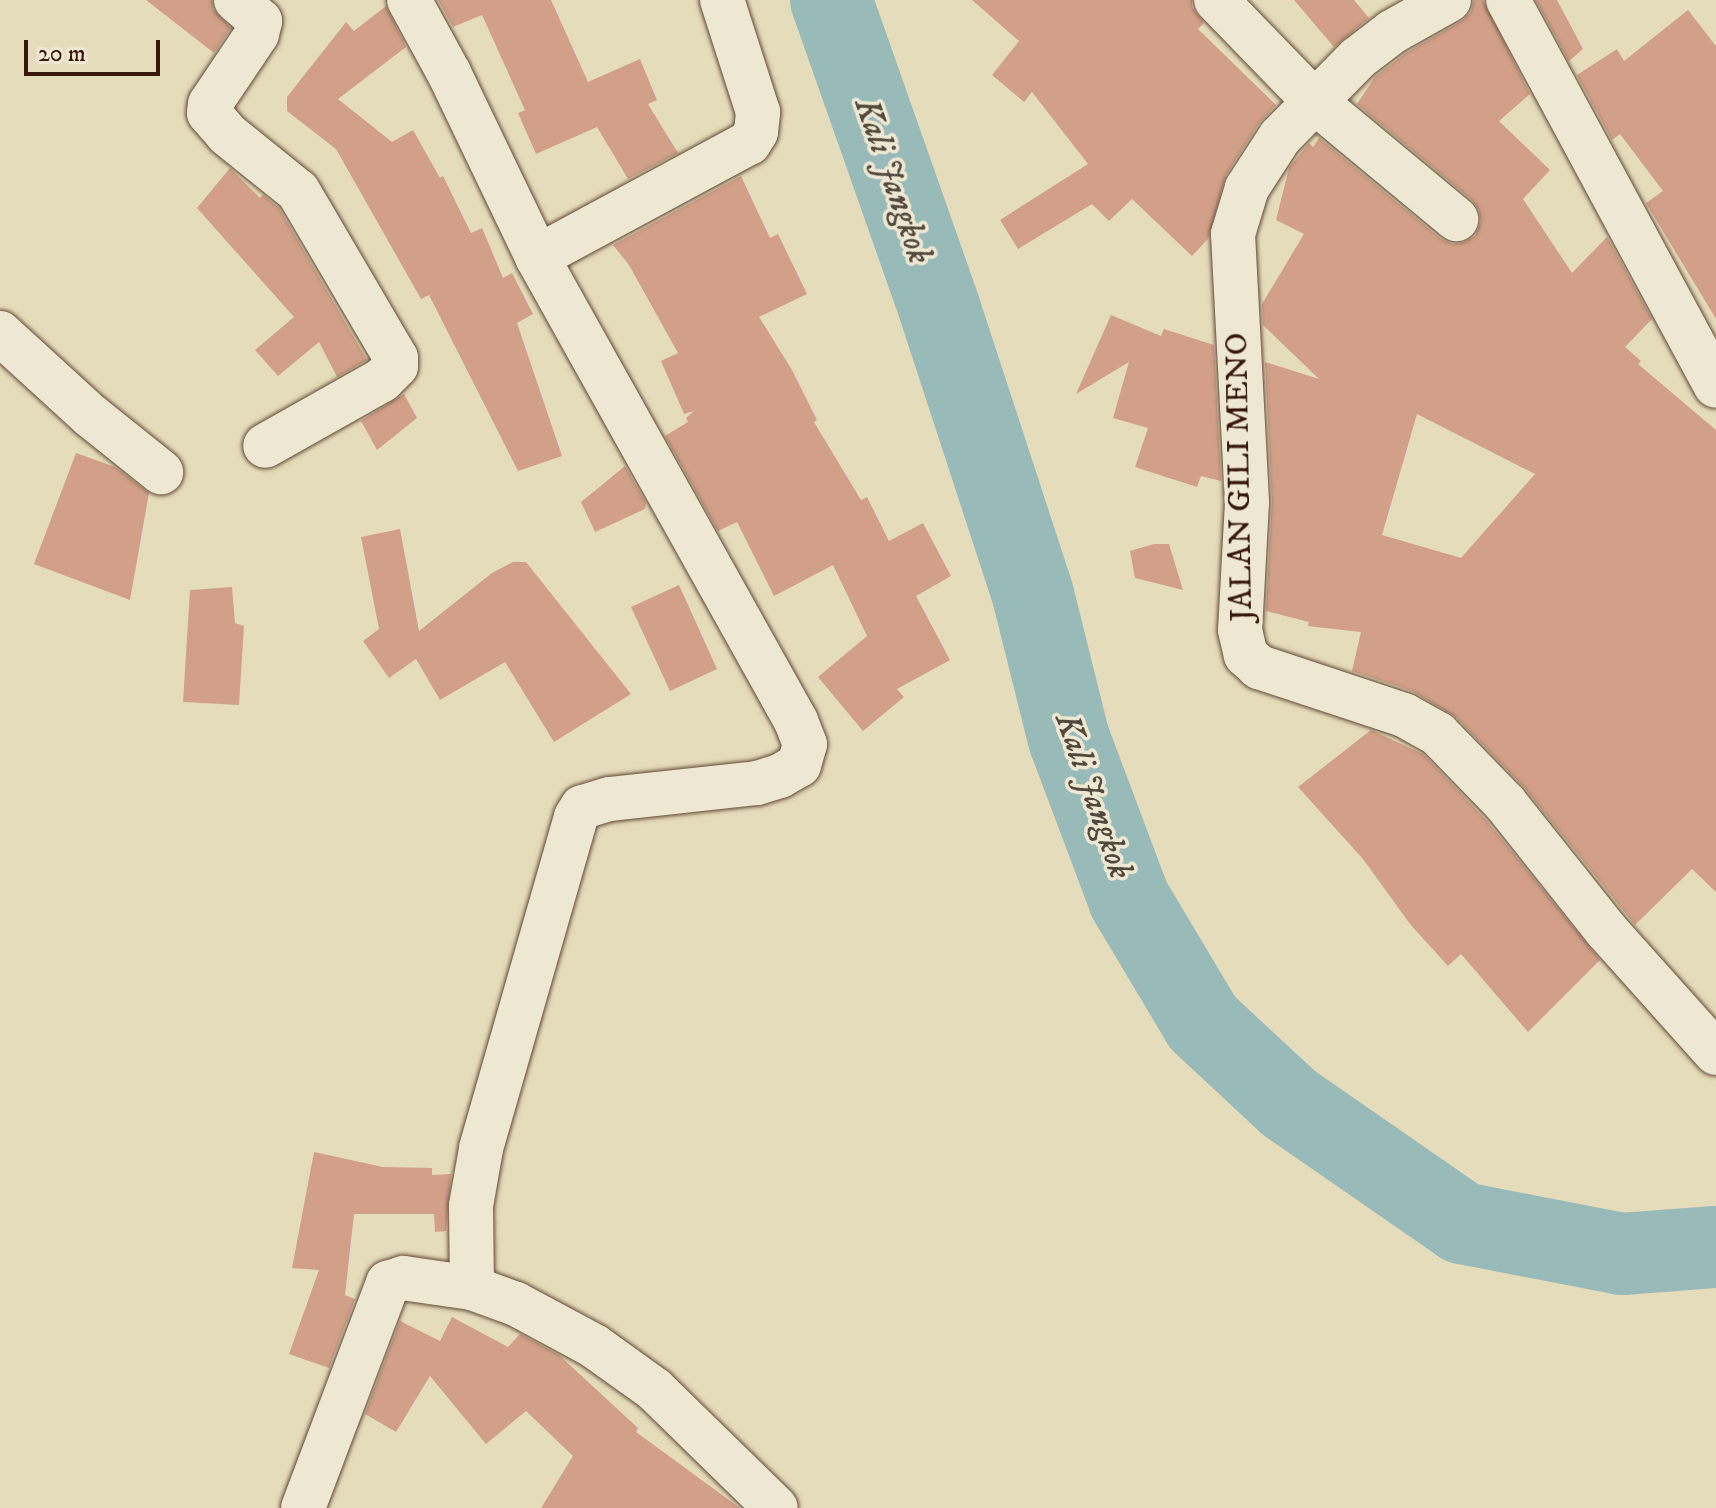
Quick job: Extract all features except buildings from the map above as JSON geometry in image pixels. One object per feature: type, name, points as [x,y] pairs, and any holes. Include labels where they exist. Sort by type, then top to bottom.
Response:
[{"type":"street","points":[[236,0],[260,21],[257,34],[210,104],[209,113],[227,134],[298,191],[396,358],[396,366],[382,380],[265,446]]},
{"type":"street","points":[[409,0],[449,73],[537,257],[796,721],[805,744],[799,765],[780,776],[757,783],[609,799],[582,807],[576,817],[481,1149],[471,1206],[472,1288]]},
{"type":"street","points":[[537,257],[749,143],[756,132],[758,112],[722,0]]},
{"type":"street","points":[[1216,0],[1314,101],[1456,219]]},
{"type":"street","name":"JALAN GILI MENO","points":[[1449,0],[1392,32],[1358,58],[1280,137],[1247,188],[1233,234],[1247,502],[1240,630],[1246,655],[1259,667],[1404,715],[1438,734],[1505,803],[1606,930],[1716,1053]]},
{"type":"street","points":[[1508,0],[1716,386]]},
{"type":"street","points":[[0,333],[91,416],[161,472]]},
{"type":"street","points":[[303,1508],[388,1283],[403,1278],[472,1288],[516,1304],[594,1346],[654,1389],[776,1508]]},
{"type":"waterway","name":"Kali Jangkok","points":[[831,0],[939,307],[1033,595],[1069,739],[1129,899],[1203,1023],[1289,1103],[1462,1223],[1622,1254],[1716,1247]]}]
